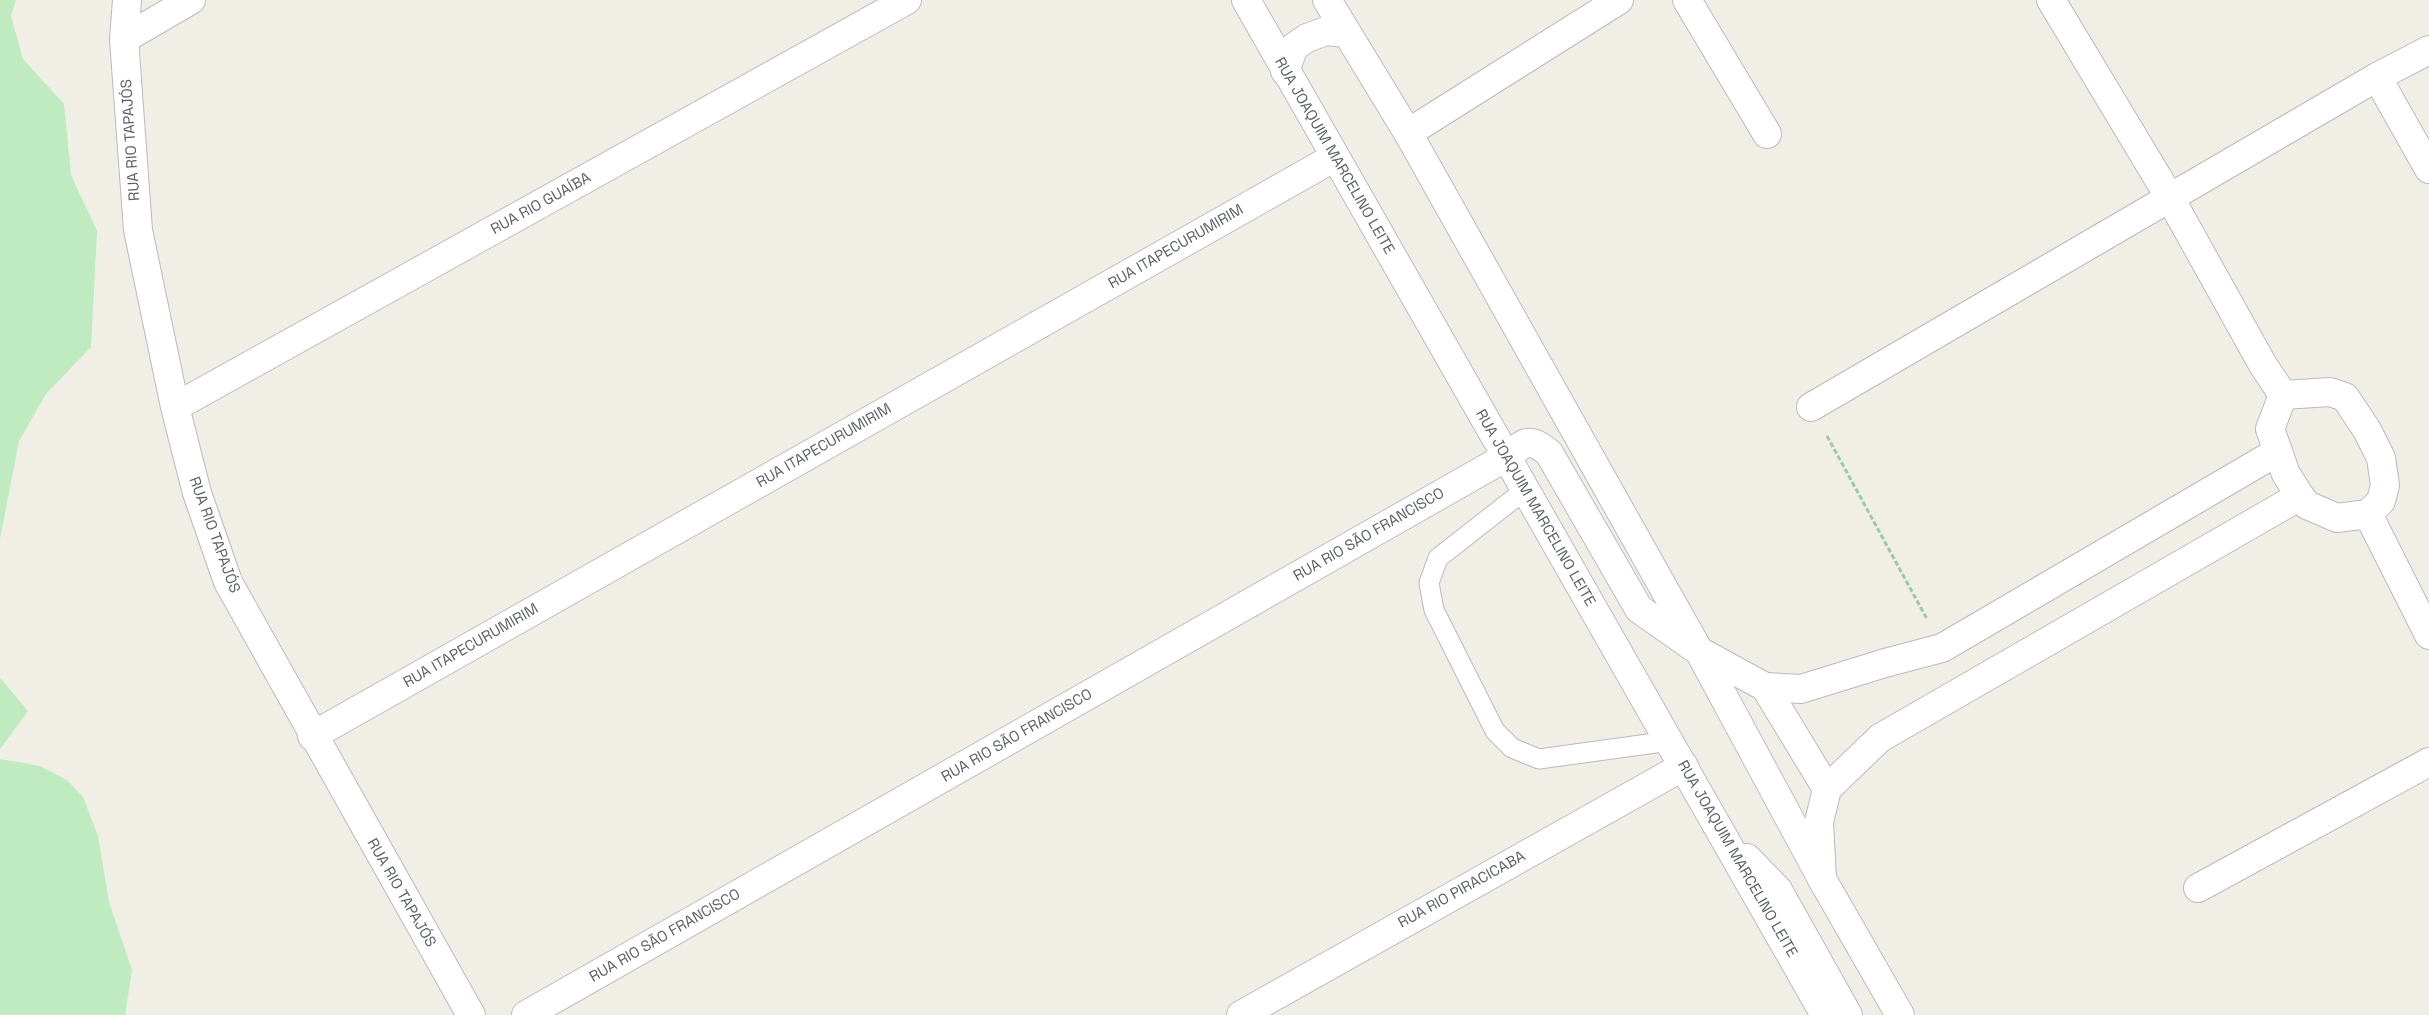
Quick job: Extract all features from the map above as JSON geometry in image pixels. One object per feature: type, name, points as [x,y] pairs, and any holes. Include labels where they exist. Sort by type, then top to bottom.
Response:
[{"type":"street","name":"RUA RIO TAPAJÓS","points":[[127,0],[124,39],[138,230],[175,407],[196,493],[228,582],[312,736],[471,1015]]},
{"type":"street","points":[[124,39],[191,0]]},
{"type":"street","name":"RUA RIO GUAÍBA","points":[[175,407],[907,0]]},
{"type":"street","name":"RUA JOAQUIM MARCELINO LEITE","points":[[1246,0],[1285,71],[1508,456],[1524,490],[1670,741],[1825,1015]]},
{"type":"street","points":[[1328,0],[1346,34],[1408,133],[1699,651],[1822,879],[1900,1015]]},
{"type":"street","points":[[1408,133],[1619,0]]},
{"type":"street","points":[[1687,0],[1767,134]]},
{"type":"street","points":[[2051,0],[2170,198],[2263,365],[2283,394]]},
{"type":"street","points":[[1285,71],[1294,47],[1306,38],[1326,31],[1346,34]]},
{"type":"street","points":[[1811,407],[2377,77],[2429,50]]},
{"type":"street","points":[[2377,77],[2429,170]]},
{"type":"street","name":"RUA ITAPECURUMIRIM","points":[[312,736],[1335,157]]},
{"type":"street","points":[[2330,392],[2345,397],[2367,430],[2381,458],[2385,485],[2381,501],[2368,514],[2337,518],[2307,506],[2277,452],[2270,428],[2283,394],[2330,392]]},
{"type":"street","name":"RUA RIO SÃO FRANCISCO","points":[[526,1015],[1508,456],[1524,442],[1536,442],[1549,453],[1639,609],[1699,651],[1766,687]]},
{"type":"street","points":[[1766,687],[1801,689],[1885,663],[1942,648],[2277,452]]},
{"type":"street","points":[[1822,879],[1819,822],[1827,789],[1880,738],[2300,496]]},
{"type":"street","points":[[2368,514],[2429,635]]},
{"type":"street","points":[[1766,687],[1827,789]]},
{"type":"street","points":[[2198,888],[2429,762]]},
{"type":"street","name":"RUA RIO PIRACICABA","points":[[1241,1015],[1684,766]]},
{"type":"street","points":[[1721,832],[1778,890],[1848,1015]]},
{"type":"lane","points":[[1524,490],[1438,558],[1430,583],[1434,610],[1495,731],[1512,748],[1539,759],[1670,741]]},
{"type":"path","points":[[1811,407],[1942,648]]},
{"type":"green space","points":[[0,0],[16,0],[11,16],[23,59],[64,104],[71,175],[97,231],[91,347],[46,394],[19,441],[0,539]]},
{"type":"green space","points":[[0,678],[28,711],[0,749]]},
{"type":"green space","points":[[0,759],[40,766],[67,780],[83,797],[98,836],[109,902],[132,970],[125,1015],[0,1015]]}]
